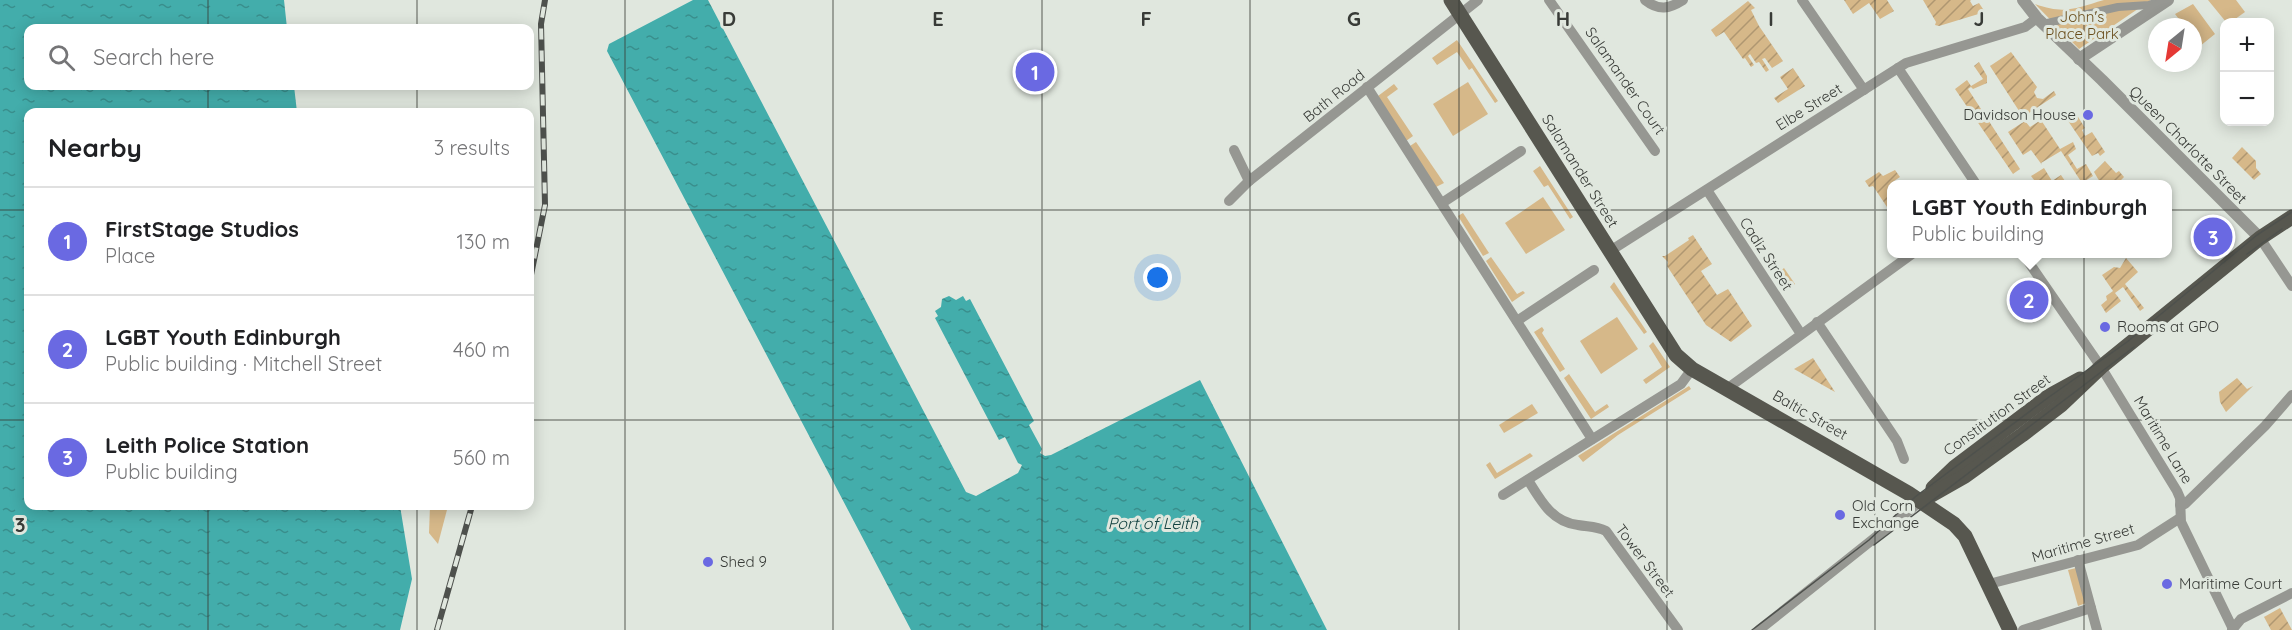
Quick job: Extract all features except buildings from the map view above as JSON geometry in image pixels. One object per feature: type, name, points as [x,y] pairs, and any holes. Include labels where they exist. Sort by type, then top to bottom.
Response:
[{"type":"main road","name":"Salamander Street","points":[[1451,0],[1610,251],[1687,365]]},
{"type":"main road","name":"Constitution Street","points":[[1921,501],[1955,467],[2049,396],[2101,367],[2260,238],[2292,217]]},
{"type":"main road","name":"Baltic Street","points":[[1687,365],[1921,501],[1961,530],[2010,630]]},
{"type":"street","name":"Bath Road","points":[[1229,201],[1249,181],[1478,0]]},
{"type":"street","name":"Salamander Court","points":[[1550,0],[1655,151]]},
{"type":"street","points":[[1648,3],[1667,8],[1683,0]]},
{"type":"street","points":[[1802,0],[1863,90]]},
{"type":"street","name":"Queen Charlotte Street","points":[[2023,0],[2044,25],[2260,238],[2292,286]]},
{"type":"street","points":[[2044,25],[2118,7],[2149,5],[2162,0]]},
{"type":"street","points":[[2079,58],[2168,0]]},
{"type":"street","name":"Elbe Street","points":[[1610,251],[1911,60],[2025,27],[2044,25]]},
{"type":"street","points":[[1898,68],[1973,180]]},
{"type":"street","points":[[1368,87],[1592,439]]},
{"type":"street","points":[[1234,150],[1249,181]]},
{"type":"street","points":[[1442,203],[1521,151]]},
{"type":"street","name":"Cadiz Street","points":[[1707,190],[1801,334]]},
{"type":"street","points":[[1728,388],[1906,258]]},
{"type":"street","name":"Maritime Lane","points":[[2026,258],[2101,367],[2177,491],[2180,518],[2233,630]]},
{"type":"street","points":[[1517,321],[1594,270]]},
{"type":"street","points":[[1817,322],[1897,441],[1904,459]]},
{"type":"street","points":[[1503,495],[1681,384],[1687,365]]},
{"type":"street","points":[[2180,505],[2185,504],[2265,426],[2292,395]]},
{"type":"street","name":"Tower Street","points":[[1528,480],[1541,501],[1555,517],[1566,523],[1597,526],[1606,531],[1678,630]]},
{"type":"street","name":"Constitution Street","points":[[1759,630],[1921,501]]},
{"type":"street","name":"Maritime Street","points":[[1989,584],[2138,545],[2180,518]]},
{"type":"street","points":[[2078,560],[2097,630]]},
{"type":"street","points":[[2233,630],[2241,619],[2291,597]]},
{"type":"street","points":[[2023,630],[2091,608]]},
{"type":"green space","points":[[1844,0],[1887,0],[1894,11],[1880,19],[1869,3],[1853,14]]},
{"type":"green space","points":[[1923,0],[1971,0],[1973,6],[1979,3],[1985,12],[1939,26],[1935,25],[1936,22]]},
{"type":"green space","name":"John's Place Park","points":[[2104,0],[2151,0],[2079,49],[2035,4],[2063,10]]},
{"type":"green space","points":[[2208,0],[2236,0],[2245,12],[2237,18],[2223,18]]},
{"type":"green space","points":[[1748,1],[1755,8],[1751,10],[1759,26],[1783,61],[1772,68],[1765,58],[1762,59],[1769,70],[1766,72],[1750,54],[1748,56],[1754,65],[1751,67],[1724,32],[1716,37],[1711,30]]},
{"type":"green space","points":[[2193,4],[2215,34],[2202,44],[2202,18],[2178,18],[2175,14]]},
{"type":"green space","points":[[1457,40],[1498,101],[1495,103],[1472,68],[1469,70],[1457,52],[1437,65],[1432,58]]},
{"type":"green space","points":[[2011,52],[2037,87],[2034,92],[2037,98],[2043,99],[2054,91],[2056,95],[2023,117],[1990,66]]},
{"type":"green space","points":[[1979,62],[1987,76],[1987,83],[1968,89],[2020,169],[2013,174],[1955,89],[1967,80],[1971,86],[1983,79],[1974,66]]},
{"type":"green space","points":[[1793,68],[1805,86],[1778,103],[1774,98],[1788,89],[1780,77]]},
{"type":"green space","points":[[1468,82],[1488,114],[1453,136],[1433,104]]},
{"type":"green space","points":[[1394,84],[1398,89],[1387,97],[1413,136],[1406,141],[1378,96]]},
{"type":"green space","points":[[2068,112],[2070,115],[2075,112],[2085,128],[2082,130],[2085,136],[2092,132],[2105,152],[2100,156],[2098,153],[2092,156],[2064,115]]},
{"type":"green space","points":[[2041,120],[2060,149],[2073,142],[2076,149],[2068,155],[2077,169],[2086,164],[2093,176],[2087,180],[2080,180],[2061,151],[2041,163],[2042,165],[2031,150],[2023,155],[2008,132],[2025,121],[2030,127]]},
{"type":"green space","points":[[1416,142],[1444,183],[1436,187],[1410,146]]},
{"type":"green space","points":[[2242,147],[2256,161],[2256,168],[2261,174],[2254,180],[2232,158]]},
{"type":"green space","points":[[2105,161],[2116,173],[2119,171],[2124,177],[2121,180],[2099,180],[2094,172]]},
{"type":"green space","points":[[1540,166],[1573,217],[1570,219],[1548,185],[1544,187],[1533,171]]},
{"type":"green space","points":[[2044,168],[2051,180],[2034,180],[2031,176]]},
{"type":"green space","points":[[1895,170],[1900,177],[1896,180],[1887,180],[1887,207],[1873,186],[1869,187],[1865,181],[1879,172],[1883,176]]},
{"type":"green space","points":[[2061,175],[2064,180],[2054,180]]},
{"type":"green space","points":[[1543,197],[1565,230],[1526,254],[1505,223]]},
{"type":"green space","points":[[1463,213],[1489,253],[1483,256],[1458,216]]},
{"type":"green space","points":[[1693,235],[1712,264],[1701,271],[1717,295],[1728,289],[1752,326],[1731,342],[1706,325],[1667,266],[1668,262],[1662,256],[1689,240],[1688,238]]},
{"type":"green space","points":[[1491,257],[1517,294],[1523,291],[1525,293],[1512,302],[1486,261]]},
{"type":"green space","points":[[2126,258],[2138,272],[2125,284],[2144,308],[2140,311],[2123,287],[2115,293],[2121,301],[2106,313],[2101,305],[2107,300],[2106,296],[2113,291],[2102,275],[2114,267],[2120,268]]},
{"type":"green space","points":[[1784,268],[1795,284],[1784,291],[1774,276]]},
{"type":"green space","points":[[1614,282],[1647,332],[1644,334],[1610,287]]},
{"type":"green space","points":[[1617,317],[1638,349],[1601,374],[1580,341]]},
{"type":"green space","points":[[1542,327],[1544,330],[1542,333],[1565,369],[1560,372],[1534,332]]},
{"type":"green space","points":[[1653,342],[1670,367],[1646,384],[1643,380],[1662,367],[1649,346]]},
{"type":"green space","points":[[1813,358],[1835,392],[1794,369]]},
{"type":"green space","points":[[1569,374],[1595,412],[1607,404],[1609,407],[1591,419],[1564,378]]},
{"type":"green space","points":[[2237,378],[2247,389],[2253,386],[2226,412],[2220,402],[2219,392]]},
{"type":"green space","points":[[1689,386],[1691,389],[1618,435],[1583,462],[1578,456]]},
{"type":"green space","points":[[1532,404],[1538,413],[1504,433],[1499,425]]},
{"type":"green space","points":[[1530,453],[1533,456],[1495,479],[1486,465],[1490,462],[1497,473]]},
{"type":"green space","points":[[430,510],[447,510],[438,544],[429,533]]},
{"type":"green space","points":[[2076,568],[2086,603],[2078,606],[2068,570]]},
{"type":"green space","points":[[2280,608],[2292,630],[2271,630],[2264,617]]},
{"type":"water","points":[[0,0],[284,0],[287,24],[24,24],[24,90],[294,90],[297,108],[24,108],[24,510],[401,510],[412,579],[400,630],[0,630]]},
{"type":"water","name":"Port of Leith","points":[[693,0],[708,0],[966,492],[976,496],[1018,473],[1022,465],[1018,463],[1005,437],[999,440],[935,318],[938,316],[935,311],[941,307],[942,299],[949,296],[956,300],[963,296],[966,301],[970,299],[1034,421],[1029,425],[1042,449],[1040,453],[1045,456],[1200,380],[1327,630],[911,630],[607,51],[609,44]]},
{"type":"tram line","points":[[1752,630],[1869,540],[1915,497],[2127,342],[2257,235],[2292,212]]},
{"type":"tram line","points":[[2247,254],[2282,229]]},
{"type":"tram line","points":[[1874,545],[2134,347]]},
{"type":"railway","points":[[534,260],[545,205],[541,24],[545,0]]},
{"type":"railway","points":[[437,630],[471,510]]},
{"type":"place","name":"FirstStage Studios","points":[[1035,72]]},
{"type":"place","name":"Davidson House","points":[[2088,115]]},
{"type":"place","name":"Leith Police Station","points":[[2213,237]]},
{"type":"place","name":"LGBT Youth Edinburgh","points":[[2029,300]]},
{"type":"place","name":"Rooms at GPO","points":[[2105,327]]},
{"type":"place","name":"Old Corn Exchange","points":[[1840,515]]},
{"type":"place","name":"Shed 9","points":[[708,562]]},
{"type":"place","name":"Maritime Court","points":[[2167,584]]}]
